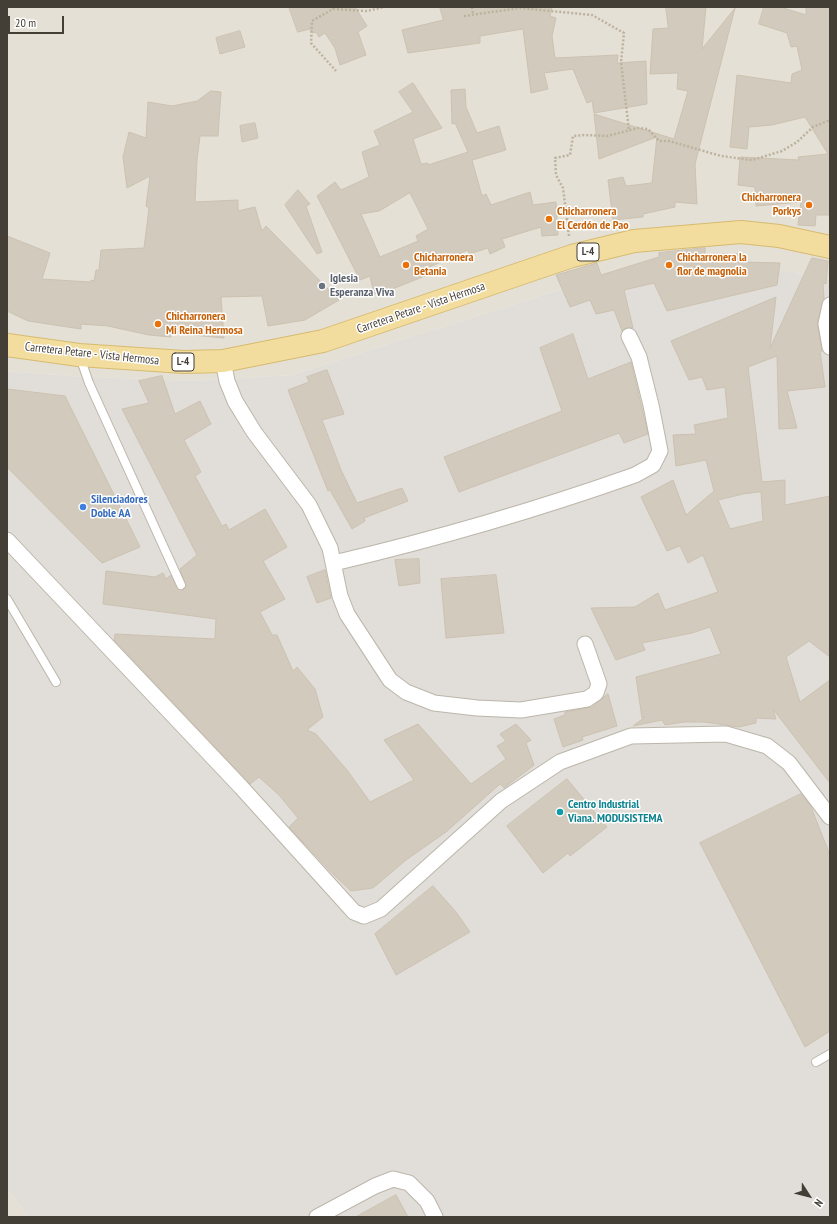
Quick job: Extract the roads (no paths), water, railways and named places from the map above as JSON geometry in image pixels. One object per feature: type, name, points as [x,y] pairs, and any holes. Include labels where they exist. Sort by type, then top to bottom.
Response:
[{"type":"main road","name":"Carretera Petare - Vista Hermosa","points":[[7,345],[79,355],[184,362],[223,361],[323,342],[572,256],[634,242],[741,232],[779,236],[830,247]]},
{"type":"street","points":[[830,304],[826,324],[830,346]]},
{"type":"street","points":[[334,563],[413,545],[511,516],[629,478],[653,465],[660,451],[657,430],[639,357],[630,336]]},
{"type":"street","points":[[223,361],[226,381],[235,401],[254,432],[309,505],[330,548],[340,596],[347,614],[390,680],[406,692],[434,703],[521,710],[587,699],[596,693],[599,684],[585,644]]},
{"type":"street","points":[[7,540],[241,787],[354,912],[364,916],[381,909],[500,801],[560,762],[631,736],[726,734],[767,746],[789,763],[830,817]]},
{"type":"street","points":[[317,1217],[375,1186],[393,1179],[410,1183],[427,1201],[435,1217]]},
{"type":"lane","points":[[79,355],[89,383],[181,585]]},
{"type":"lane","points":[[7,599],[56,682]]},
{"type":"lane","points":[[816,1062],[830,1054]]},
{"type":"place","name":"Chicharronera Porkys","points":[[809,205]]},
{"type":"place","name":"Chicharronera El Cerdón de Pao","points":[[549,219]]},
{"type":"place","name":"Chicharronera Betania","points":[[406,265]]},
{"type":"place","name":"Chicharronera la flor de magnolia","points":[[669,265]]},
{"type":"place","name":"Iglesia Esperanza Viva","points":[[322,286]]},
{"type":"place","name":"Chicharronera Mi Reina Hermosa","points":[[158,324]]},
{"type":"place","name":"Silenciadores Doble AA","points":[[83,507]]},
{"type":"place","name":"Centro Industrial Viana. MODUSISTEMA","points":[[560,812]]}]
